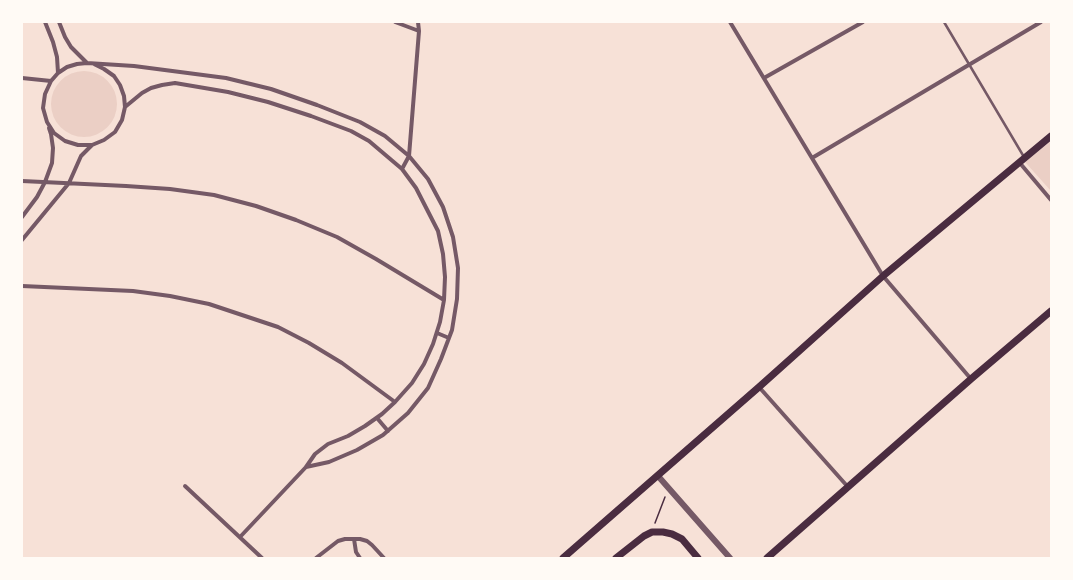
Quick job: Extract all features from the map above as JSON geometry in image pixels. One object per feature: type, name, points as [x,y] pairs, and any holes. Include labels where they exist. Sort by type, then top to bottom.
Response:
[{"type":"main road","points":[[563,558],[759,387],[883,276],[1051,136]]},
{"type":"main road","points":[[767,558],[971,378],[1051,311]]},
{"type":"main road","points":[[616,558],[636,541],[652,532],[672,534],[682,539],[698,558]]},
{"type":"street","points":[[46,22],[53,42],[58,73]]},
{"type":"street","points":[[59,22],[71,47],[87,63]]},
{"type":"street","points":[[395,22],[419,31]]},
{"type":"street","points":[[402,169],[409,156],[419,31],[418,22]]},
{"type":"street","points":[[730,22],[883,276],[971,378]]},
{"type":"street","points":[[764,78],[863,22]]},
{"type":"street","points":[[812,158],[1041,22]]},
{"type":"street","points":[[22,217],[37,197],[45,182],[52,163],[53,148],[51,134],[43,108],[45,94],[50,81],[58,73],[67,67],[77,64],[87,63],[134,66],[178,71],[226,78],[271,89],[360,122],[385,136],[409,156],[428,180],[443,207],[453,237],[458,268],[457,299],[452,330],[428,388],[408,413],[388,431],[357,450],[329,462],[306,467]]},
{"type":"street","points":[[47,122],[54,133],[65,141],[78,145],[92,145],[104,140],[115,132],[122,120],[125,107],[124,96],[120,85],[114,76],[104,68],[94,64]]},
{"type":"street","points":[[22,78],[50,81]]},
{"type":"street","points":[[125,107],[142,94],[162,85],[174,83],[228,92],[282,107],[351,131],[369,142],[402,169],[416,188],[438,231],[444,262],[444,300],[437,333],[424,364],[412,383],[395,402],[366,426],[321,448],[306,467],[240,537]]},
{"type":"street","points":[[22,240],[69,183],[82,156],[92,145]]},
{"type":"street","points":[[1022,160],[1051,200]]},
{"type":"street","points":[[22,180],[170,189],[214,195],[256,206],[296,220],[337,238],[376,259],[444,300]]},
{"type":"street","points":[[22,286],[133,291],[170,296],[209,304],[278,327],[309,343],[342,363],[395,402]]},
{"type":"street","points":[[437,333],[449,338]]},
{"type":"street","points":[[759,387],[848,487]]},
{"type":"street","points":[[377,418],[388,431]]},
{"type":"street","points":[[658,476],[730,558]]},
{"type":"street","points":[[185,486],[262,558]]},
{"type":"street","points":[[316,558],[338,541],[345,539],[367,541],[384,558]]},
{"type":"street","points":[[354,539],[356,552],[360,558]]},
{"type":"lane","points":[[944,22],[1022,160]]},
{"type":"path","points":[[652,532],[668,488]]},
{"type":"shaded area","points":[[84,71],[96,74],[107,81],[114,92],[117,104],[114,116],[107,127],[96,134],[84,137],[72,134],[61,127],[54,116],[51,104],[54,92],[61,81],[72,74]]},
{"type":"shaded area","points":[[1051,141],[1051,191],[1025,162]]}]
